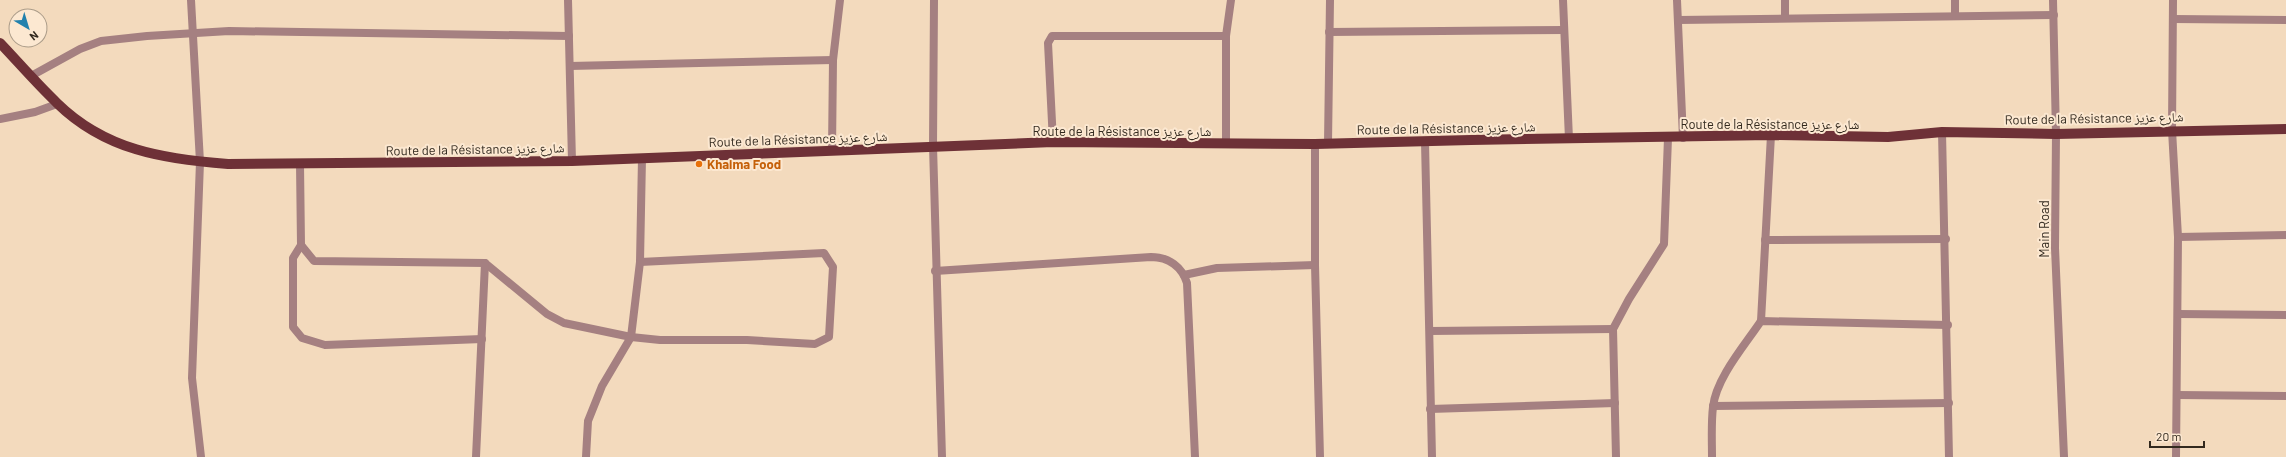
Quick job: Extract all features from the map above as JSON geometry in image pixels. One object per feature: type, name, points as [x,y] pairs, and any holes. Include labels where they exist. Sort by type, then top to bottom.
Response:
[{"type":"main road","name":"Route de la Résistance شارع عزيز","points":[[0,43],[57,104],[93,132],[127,148],[171,159],[200,162],[300,164],[572,161],[1053,142],[1315,144],[1683,138],[1771,135],[1888,137],[1942,132],[2056,134],[2172,130],[2286,129]]},
{"type":"street","points":[[192,0],[192,33],[200,162],[192,378],[201,457]]},
{"type":"street","points":[[568,0],[572,161]]},
{"type":"street","points":[[832,150],[833,60],[840,0]]},
{"type":"street","points":[[934,0],[933,146],[935,271],[942,457]]},
{"type":"street","points":[[1226,144],[1226,36],[1231,0]]},
{"type":"street","points":[[1328,143],[1330,0]]},
{"type":"street","points":[[1563,0],[1570,139]]},
{"type":"street","points":[[1677,0],[1683,138]]},
{"type":"street","points":[[1785,0],[1785,18]]},
{"type":"street","points":[[1955,0],[1955,16]]},
{"type":"street","name":"Main Road","points":[[2053,0],[2056,134],[2055,248],[2064,457]]},
{"type":"street","points":[[2173,0],[2172,130],[2178,237],[2176,457]]},
{"type":"street","points":[[1678,20],[2054,15]]},
{"type":"street","points":[[2174,18],[2286,20]]},
{"type":"street","points":[[1329,32],[1564,30]]},
{"type":"street","points":[[31,76],[80,49],[101,42],[192,33],[244,31],[569,36]]},
{"type":"street","points":[[1053,142],[1048,43],[1052,36],[1226,36]]},
{"type":"street","points":[[570,66],[833,60]]},
{"type":"street","points":[[0,119],[35,112],[57,104]]},
{"type":"street","points":[[1942,132],[1946,239],[1950,457]]},
{"type":"street","points":[[1712,457],[1713,406],[1723,378],[1761,321],[1771,135]]},
{"type":"street","points":[[1616,457],[1613,329],[1629,299],[1664,244],[1668,138]]},
{"type":"street","points":[[1425,142],[1432,457]]},
{"type":"street","points":[[1315,144],[1315,265],[1320,457]]},
{"type":"street","points":[[586,457],[588,421],[602,386],[631,337],[640,262],[642,158]]},
{"type":"street","points":[[300,164],[301,245],[293,258],[293,327],[302,338],[325,345],[482,339]]},
{"type":"street","points":[[2178,237],[2286,235]]},
{"type":"street","points":[[1765,240],[1946,239]]},
{"type":"street","points":[[301,245],[314,261],[485,263],[547,314],[564,323],[631,337],[660,340],[747,340],[815,344],[829,337],[833,267],[824,253],[640,262]]},
{"type":"street","points":[[935,271],[1157,257],[1171,262],[1184,275],[1187,283],[1195,457]]},
{"type":"street","points":[[476,457],[485,263]]},
{"type":"street","points":[[1184,275],[1217,268],[1315,265]]},
{"type":"street","points":[[2178,314],[2286,315]]},
{"type":"street","points":[[1761,321],[1948,325]]},
{"type":"street","points":[[1430,331],[1613,329]]},
{"type":"street","points":[[2177,395],[2286,396]]},
{"type":"street","points":[[1430,409],[1615,403]]},
{"type":"street","points":[[1713,406],[1949,403]]},
{"type":"place","name":"Khaima Food","points":[[699,164]]}]
